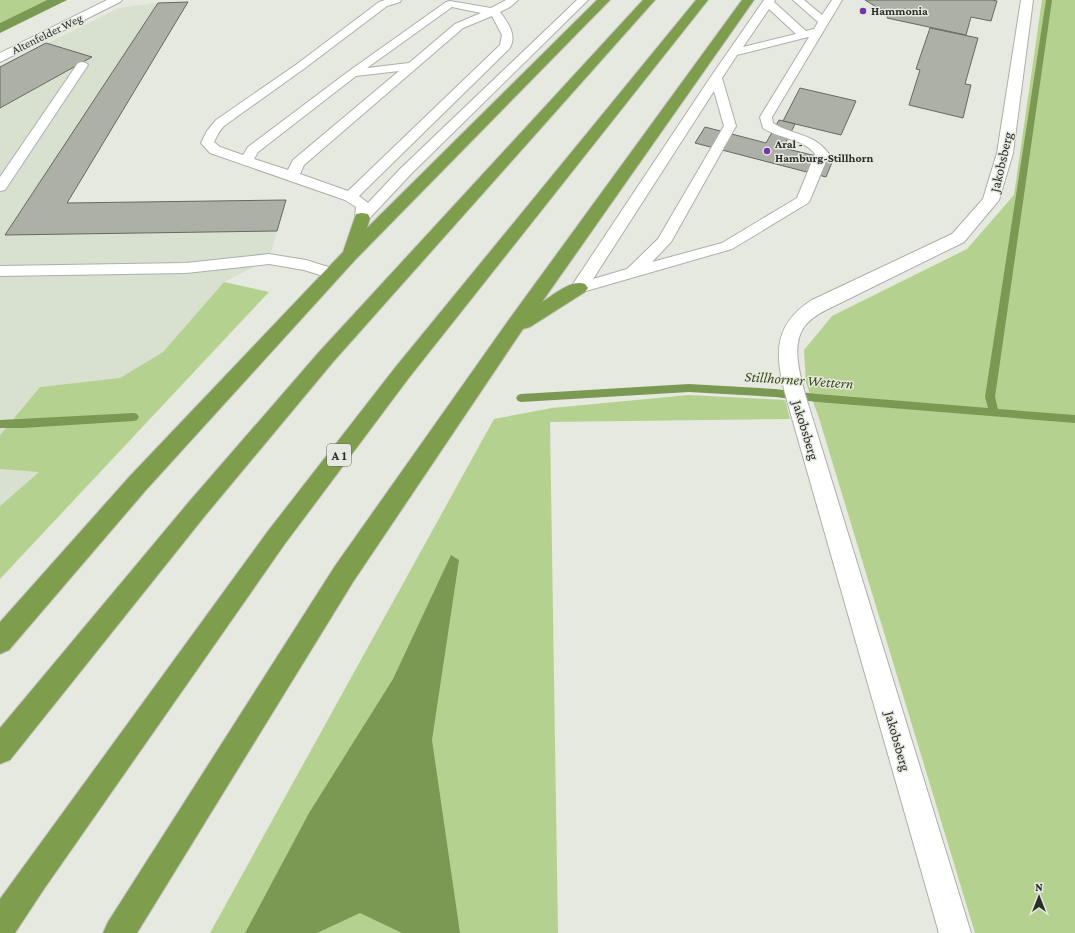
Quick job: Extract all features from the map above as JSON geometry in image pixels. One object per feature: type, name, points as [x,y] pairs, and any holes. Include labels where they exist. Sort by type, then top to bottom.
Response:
[{"type":"highway","points":[[0,641],[138,484],[333,274],[604,0]]},
{"type":"highway","points":[[0,750],[196,510],[326,357],[649,0]]},
{"type":"highway","name":"A 1","points":[[0,927],[33,878],[276,538],[401,374],[702,0]]},
{"type":"highway","points":[[119,933],[344,574],[516,326],[748,0]]},
{"type":"highway","points":[[350,256],[362,218]]},
{"type":"highway","points":[[516,326],[579,288]]},
{"type":"street","name":"Altenfelder Weg","points":[[0,58],[116,0]]},
{"type":"street","name":"Jakobsberg","points":[[955,933],[798,404],[790,374],[788,351],[792,332],[797,323],[805,314],[818,305],[958,238],[991,200],[1005,153],[1027,0]]},
{"type":"lane","points":[[362,218],[363,205],[350,197],[215,150],[207,143],[213,131],[220,123],[301,66],[383,4],[396,0]]},
{"type":"lane","points":[[292,176],[298,163],[459,26],[472,19],[494,12],[513,0]]},
{"type":"lane","points":[[362,218],[405,172],[583,0]]},
{"type":"lane","points":[[798,0],[822,27]]},
{"type":"lane","points":[[350,197],[501,51],[508,42],[503,26],[494,12],[435,1]]},
{"type":"lane","points":[[579,288],[716,78],[769,1],[804,35]]},
{"type":"lane","points":[[579,288],[728,246],[803,200],[822,154],[814,143],[805,138],[774,130],[767,125],[766,117],[822,27],[835,1]]},
{"type":"lane","points":[[247,160],[253,150],[353,73],[450,4]]},
{"type":"lane","points":[[733,53],[804,35],[822,27]]},
{"type":"lane","points":[[0,187],[82,65]]},
{"type":"lane","points":[[353,73],[413,66]]},
{"type":"lane","points":[[632,272],[664,242],[730,126],[716,78]]},
{"type":"lane","points":[[0,271],[186,268],[270,259],[306,265],[333,274]]},
{"type":"shaded area","points":[[0,0],[47,0],[0,23]]},
{"type":"shaded area","points":[[47,0],[67,0],[0,33],[0,23]]},
{"type":"shaded area","points":[[1042,0],[1075,0],[1075,933],[975,933],[819,418],[806,383],[804,350],[832,316],[967,249],[1014,195]]},
{"type":"shaded area","points":[[188,2],[68,203],[286,200],[269,259],[224,282],[163,352],[120,378],[40,387],[0,435],[0,67],[119,8],[158,3]]},
{"type":"shaded area","points":[[224,282],[269,292],[0,579],[0,506],[39,472],[0,469],[0,435],[40,387],[120,378],[163,352]]},
{"type":"shaded area","points":[[689,395],[785,400],[790,419],[550,422],[558,933],[210,933],[494,419],[552,408]]},
{"type":"shaded area","points":[[0,469],[40,471],[0,506]]},
{"type":"shaded area","points":[[451,555],[459,560],[432,740],[460,933],[402,933],[360,913],[317,933],[245,933],[309,813],[393,679]]},
{"type":"building","points":[[865,0],[997,1],[991,21],[971,17],[966,35],[887,18],[890,11],[878,8]]},
{"type":"building","points":[[188,2],[67,203],[286,200],[277,231],[5,235],[158,3]]},
{"type":"building","points":[[930,28],[978,38],[965,84],[971,85],[963,118],[909,105],[920,70],[916,69]]},
{"type":"building","points":[[46,43],[92,57],[0,108],[0,67]]},
{"type":"building","points":[[800,88],[856,101],[841,135],[783,121]]},
{"type":"building","points":[[779,120],[795,124],[783,148],[833,160],[826,177],[695,143],[705,127],[766,143]]},
{"type":"waterway","points":[[994,412],[990,397],[1049,0]]},
{"type":"waterway","name":"Stillhorner Wettern","points":[[521,398],[689,388],[775,393],[817,398],[1075,419]]},
{"type":"waterway","points":[[0,424],[134,417]]},
{"type":"place","name":"Hammonia","points":[[863,11]]},
{"type":"place","name":"Aral - Hamburg-Stillhorn","points":[[767,151]]}]
